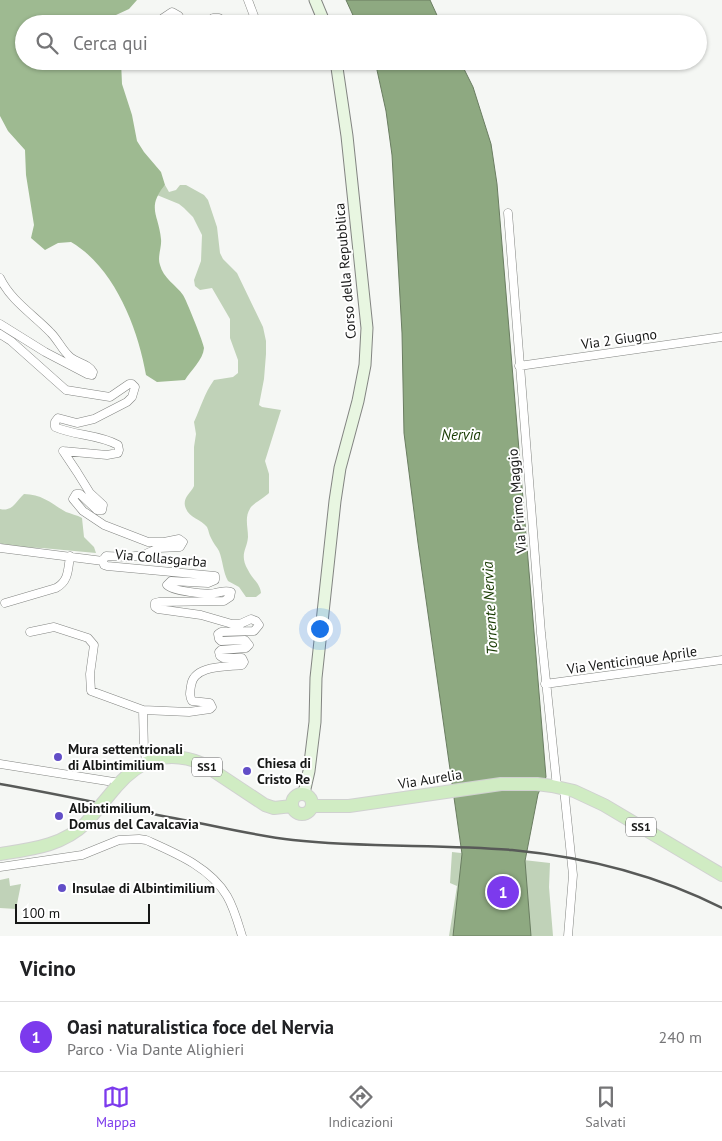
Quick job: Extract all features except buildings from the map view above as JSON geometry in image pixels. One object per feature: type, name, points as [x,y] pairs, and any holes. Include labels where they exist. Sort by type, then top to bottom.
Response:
[{"type":"main road","points":[[315,0],[321,15]]},
{"type":"main road","name":"Corso della Repubblica","points":[[309,799],[309,771],[331,536],[340,468],[358,401],[365,365],[367,328],[347,136],[337,70]]},
{"type":"main road","name":"SS1","points":[[0,854],[54,844],[72,835],[86,823],[134,769],[147,762],[170,757],[192,759],[203,764],[265,805],[274,808],[292,806],[302,814],[308,812],[309,799]]},
{"type":"main road","name":"Via Aurelia","points":[[309,799],[349,806],[439,792],[510,784],[538,784],[558,787]]},
{"type":"main road","name":"SS1","points":[[558,787],[584,795],[604,805],[722,875]]},
{"type":"main road","points":[[292,806],[295,797],[309,799]]},
{"type":"street","points":[[248,0],[254,15]]},
{"type":"street","name":"Via Primo Maggio","points":[[508,214],[545,684],[558,787],[573,875],[568,936]]},
{"type":"street","points":[[0,278],[19,303],[51,333],[72,359],[91,368],[92,375],[45,352],[0,324]]},
{"type":"street","name":"Via Collasgarba","points":[[0,334],[11,341],[66,390],[110,397],[129,384],[135,386],[132,398],[94,419],[78,423],[58,418],[55,422],[55,427],[68,432],[107,439],[118,445],[119,448],[116,454],[107,455],[63,451],[90,493],[103,505],[102,508],[97,510],[79,493],[74,494],[73,499],[83,511],[104,524],[148,542],[164,542],[179,539],[183,543],[180,547],[159,548],[143,555],[128,557],[106,556],[103,561]]},
{"type":"street","name":"Via 2 Giugno","points":[[519,366],[722,337]]},
{"type":"street","name":"Via Collasgarba","points":[[0,548],[103,561],[107,566],[215,576],[216,580],[208,583],[171,582],[168,586],[214,594],[226,590],[231,592],[230,597],[224,601],[159,602],[155,603],[155,607],[202,615],[232,624],[240,624],[251,620],[256,621],[259,625],[254,631],[221,632],[218,634],[221,641],[245,640],[248,642],[246,648],[221,650],[220,652],[220,656],[223,658],[242,658],[244,662],[242,665],[208,669],[195,676],[191,682],[190,697],[192,701],[210,703],[212,706],[210,709],[189,712],[143,710],[91,690],[90,674],[94,645],[88,638],[54,628],[30,632]]},
{"type":"street","points":[[5,604],[63,584],[67,578],[70,556]]},
{"type":"street","name":"Via Venticinque Aprile","points":[[545,684],[722,660]]},
{"type":"street","points":[[143,710],[144,751],[147,762]]},
{"type":"street","points":[[0,764],[118,785]]},
{"type":"street","points":[[0,867],[82,855],[118,840],[146,840],[189,861],[218,884],[231,904],[242,936]]},
{"type":"shaded area","points":[[0,0],[137,0],[129,9],[116,15],[15,15],[15,70],[121,70],[122,84],[132,115],[137,141],[161,172],[165,185],[159,193],[155,206],[161,239],[160,265],[164,274],[185,298],[204,348],[199,361],[185,380],[157,382],[146,375],[137,338],[122,300],[100,267],[86,253],[71,242],[58,243],[45,250],[31,238],[34,225],[26,175],[25,150],[8,131],[0,116]]},
{"type":"shaded area","points":[[165,185],[169,192],[176,190],[180,185],[186,185],[204,195],[208,200],[217,227],[220,253],[223,259],[237,273],[263,327],[266,354],[259,405],[281,410],[265,461],[269,474],[269,493],[251,507],[247,518],[248,537],[244,560],[261,593],[256,597],[246,597],[239,587],[228,581],[219,551],[207,527],[192,516],[185,506],[186,498],[194,486],[196,434],[194,422],[205,395],[214,380],[233,377],[238,373],[238,360],[230,338],[230,319],[212,288],[200,290],[195,286],[194,280],[201,261],[202,235],[193,217],[184,208],[157,195]]},
{"type":"shaded area","points":[[24,494],[42,498],[66,512],[82,518],[84,537],[94,547],[96,553],[8,547],[0,543],[0,509],[8,509]]},
{"type":"shaded area","points":[[452,852],[550,863],[549,887],[553,936],[449,936],[457,886],[450,883]]},
{"type":"shaded area","points":[[9,878],[10,886],[21,884],[16,909],[0,908],[0,880]]},
{"type":"water","points":[[346,0],[430,0],[437,15],[353,15]]},
{"type":"water","name":"Nervia","points":[[377,70],[464,70],[473,87],[491,144],[497,184],[546,777],[538,794],[525,861],[531,936],[453,936],[462,854],[404,433],[402,333],[392,155],[386,111]]},
{"type":"railway","points":[[0,784],[280,838],[348,844],[485,848],[566,857],[646,877],[697,896],[722,908]]},
{"type":"place","name":"Mura settentrionali di Albintimilium","points":[[58,757]]},
{"type":"place","name":"Chiesa di Cristo Re","points":[[247,771]]},
{"type":"place","name":"Albintimilium, Domus del Cavalcavia","points":[[59,816]]},
{"type":"place","name":"Insulae di Albintimilium","points":[[62,888]]},
{"type":"place","name":"Oasi naturalistica foce del Nervia","points":[[503,892]]},
{"type":"water label","name":"Torrente Nervia","points":[[490,608]]}]
